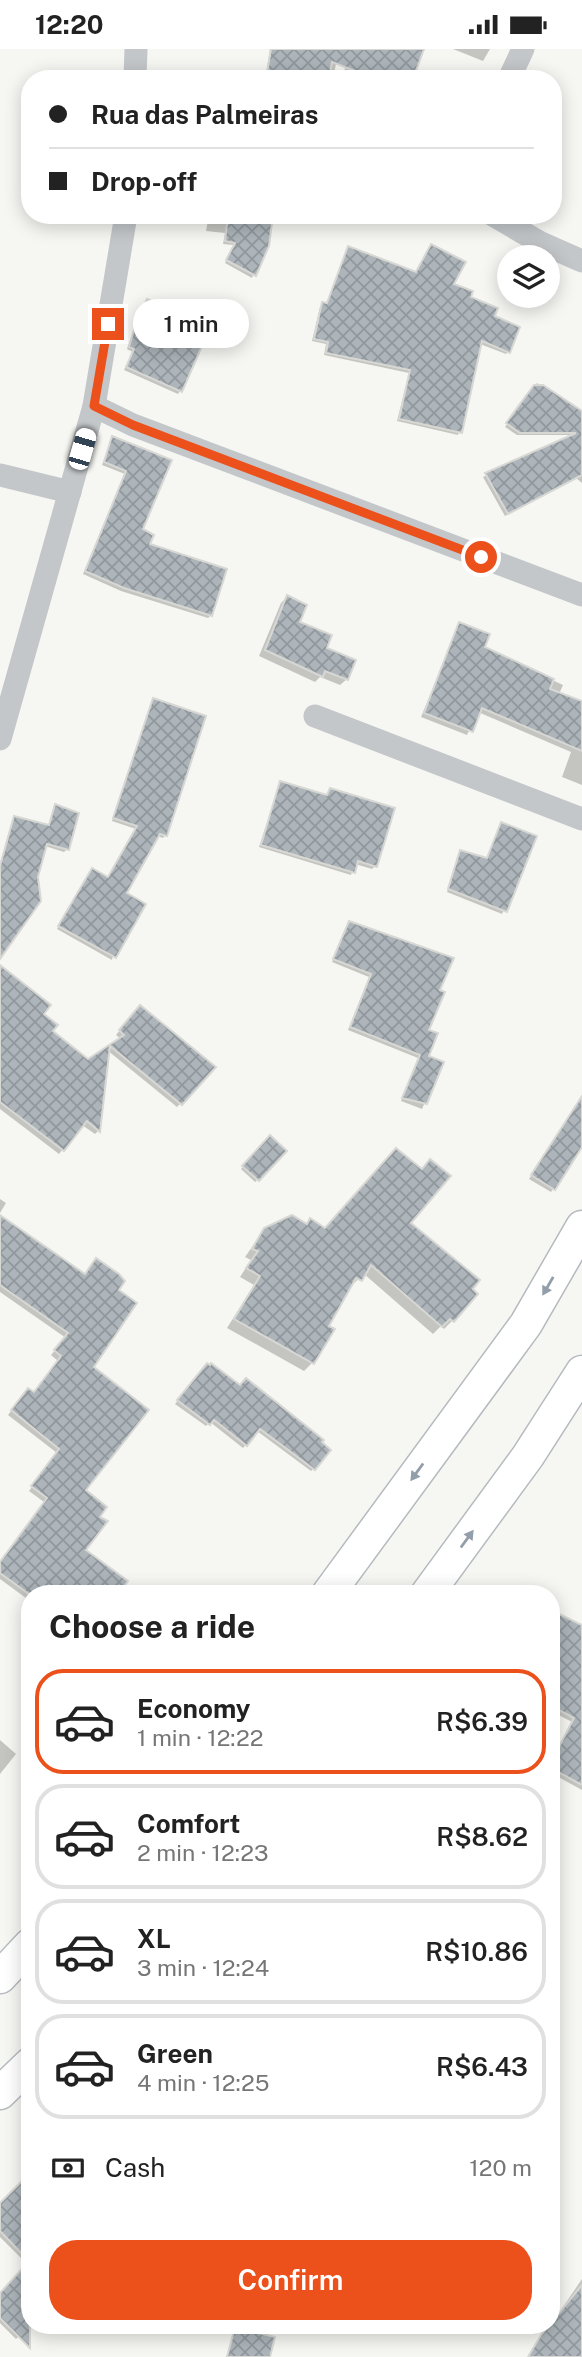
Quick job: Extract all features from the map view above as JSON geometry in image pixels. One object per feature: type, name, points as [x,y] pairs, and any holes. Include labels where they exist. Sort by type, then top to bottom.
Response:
[{"type":"main road","points":[[335,1585],[526,1324],[582,1227]]},
{"type":"main road","points":[[434,1585],[528,1456],[582,1373]]},
{"type":"main road","points":[[0,1977],[21,1955]]},
{"type":"main road","points":[[0,2093],[21,2073]]},
{"type":"street","points":[[135,70],[136,49]]},
{"type":"street","points":[[513,70],[523,49]]},
{"type":"street","points":[[0,739],[94,406],[124,224]]},
{"type":"street","points":[[508,224],[539,242],[582,261]]},
{"type":"street","points":[[94,406],[133,425],[582,595]]},
{"type":"street","points":[[0,475],[70,492]]},
{"type":"street","points":[[314,716],[582,819]]},
{"type":"building","points":[[271,49],[424,49],[416,70],[352,70],[332,62],[331,70],[268,70]]},
{"type":"building","points":[[227,224],[272,224],[269,246],[256,276],[226,260],[235,243],[225,241]]},
{"type":"building","points":[[431,244],[466,262],[454,284],[473,291],[471,297],[498,308],[495,316],[520,327],[510,353],[482,341],[462,433],[399,419],[410,370],[326,353],[328,342],[314,339],[322,302],[327,303],[348,246],[416,272]]},
{"type":"building","points":[[147,299],[178,313],[180,309],[212,323],[182,392],[126,367],[134,349],[129,347],[134,330]]},
{"type":"building","points":[[534,385],[543,385],[582,411],[582,475],[508,514],[485,473],[576,433],[520,433],[506,423]]},
{"type":"building","points":[[112,436],[172,460],[143,529],[154,535],[150,544],[227,569],[212,616],[124,588],[85,571],[126,471],[104,462]]},
{"type":"building","points":[[287,595],[307,605],[300,622],[332,635],[327,648],[356,660],[348,680],[325,671],[323,677],[265,650]]},
{"type":"building","points":[[459,622],[490,634],[485,647],[554,679],[550,689],[582,701],[582,751],[482,708],[473,732],[424,713]]},
{"type":"building","points":[[153,698],[206,716],[167,836],[160,834],[127,893],[146,904],[116,958],[58,926],[92,868],[108,877],[137,826],[113,818]]},
{"type":"building","points":[[280,781],[327,795],[330,788],[395,808],[377,867],[358,861],[355,873],[261,845]]},
{"type":"building","points":[[55,804],[79,813],[69,850],[47,844],[38,877],[41,901],[0,959],[0,866],[14,816],[49,825]]},
{"type":"building","points":[[501,822],[537,836],[507,912],[448,889],[460,850],[487,858]]},
{"type":"building","points":[[349,921],[454,958],[440,990],[445,992],[429,1030],[438,1033],[429,1056],[444,1062],[427,1104],[402,1098],[420,1055],[350,1027],[371,974],[333,959]]},
{"type":"building","points":[[0,965],[51,1005],[44,1014],[58,1025],[53,1031],[88,1059],[124,1035],[119,1030],[140,1005],[216,1067],[182,1105],[110,1046],[100,1132],[87,1121],[64,1151],[0,1102]]},
{"type":"building","points":[[582,1096],[582,1147],[555,1190],[531,1175]]},
{"type":"building","points":[[270,1135],[287,1151],[259,1181],[242,1166]]},
{"type":"building","points":[[396,1148],[422,1169],[430,1159],[451,1176],[411,1223],[480,1280],[473,1289],[478,1294],[454,1322],[450,1319],[442,1327],[371,1265],[362,1281],[356,1278],[329,1326],[335,1329],[314,1364],[234,1319],[260,1276],[246,1268],[258,1251],[252,1249],[264,1228],[292,1215],[307,1224],[310,1218],[325,1228]]},
{"type":"building","points":[[0,1215],[85,1274],[96,1258],[119,1274],[125,1281],[119,1290],[137,1303],[94,1367],[149,1410],[86,1490],[107,1507],[100,1517],[108,1521],[86,1550],[128,1581],[125,1585],[21,1585],[21,1588],[0,1573],[0,1562],[47,1498],[31,1486],[59,1449],[11,1410],[28,1388],[34,1392],[61,1356],[54,1350],[68,1333],[0,1285]]},
{"type":"building","points":[[207,1363],[211,1363],[240,1385],[246,1378],[324,1440],[322,1442],[331,1450],[315,1470],[260,1429],[247,1446],[214,1420],[210,1425],[177,1400]]},
{"type":"building","points":[[560,1614],[582,1625],[582,1785],[560,1773],[560,1745],[574,1718],[560,1711]]},
{"type":"building","points":[[21,2182],[21,2253],[0,2231],[0,2203]]},
{"type":"building","points":[[21,2270],[21,2334],[30,2334],[30,2348],[0,2318],[0,2293]]},
{"type":"building","points":[[582,2285],[582,2357],[528,2357],[542,2334],[560,2334],[560,2312]]},
{"type":"building","points":[[233,2334],[263,2334],[275,2337],[270,2357],[227,2357]]},
{"type":"route","points":[[108,324],[94,406],[133,425],[481,557]]}]
